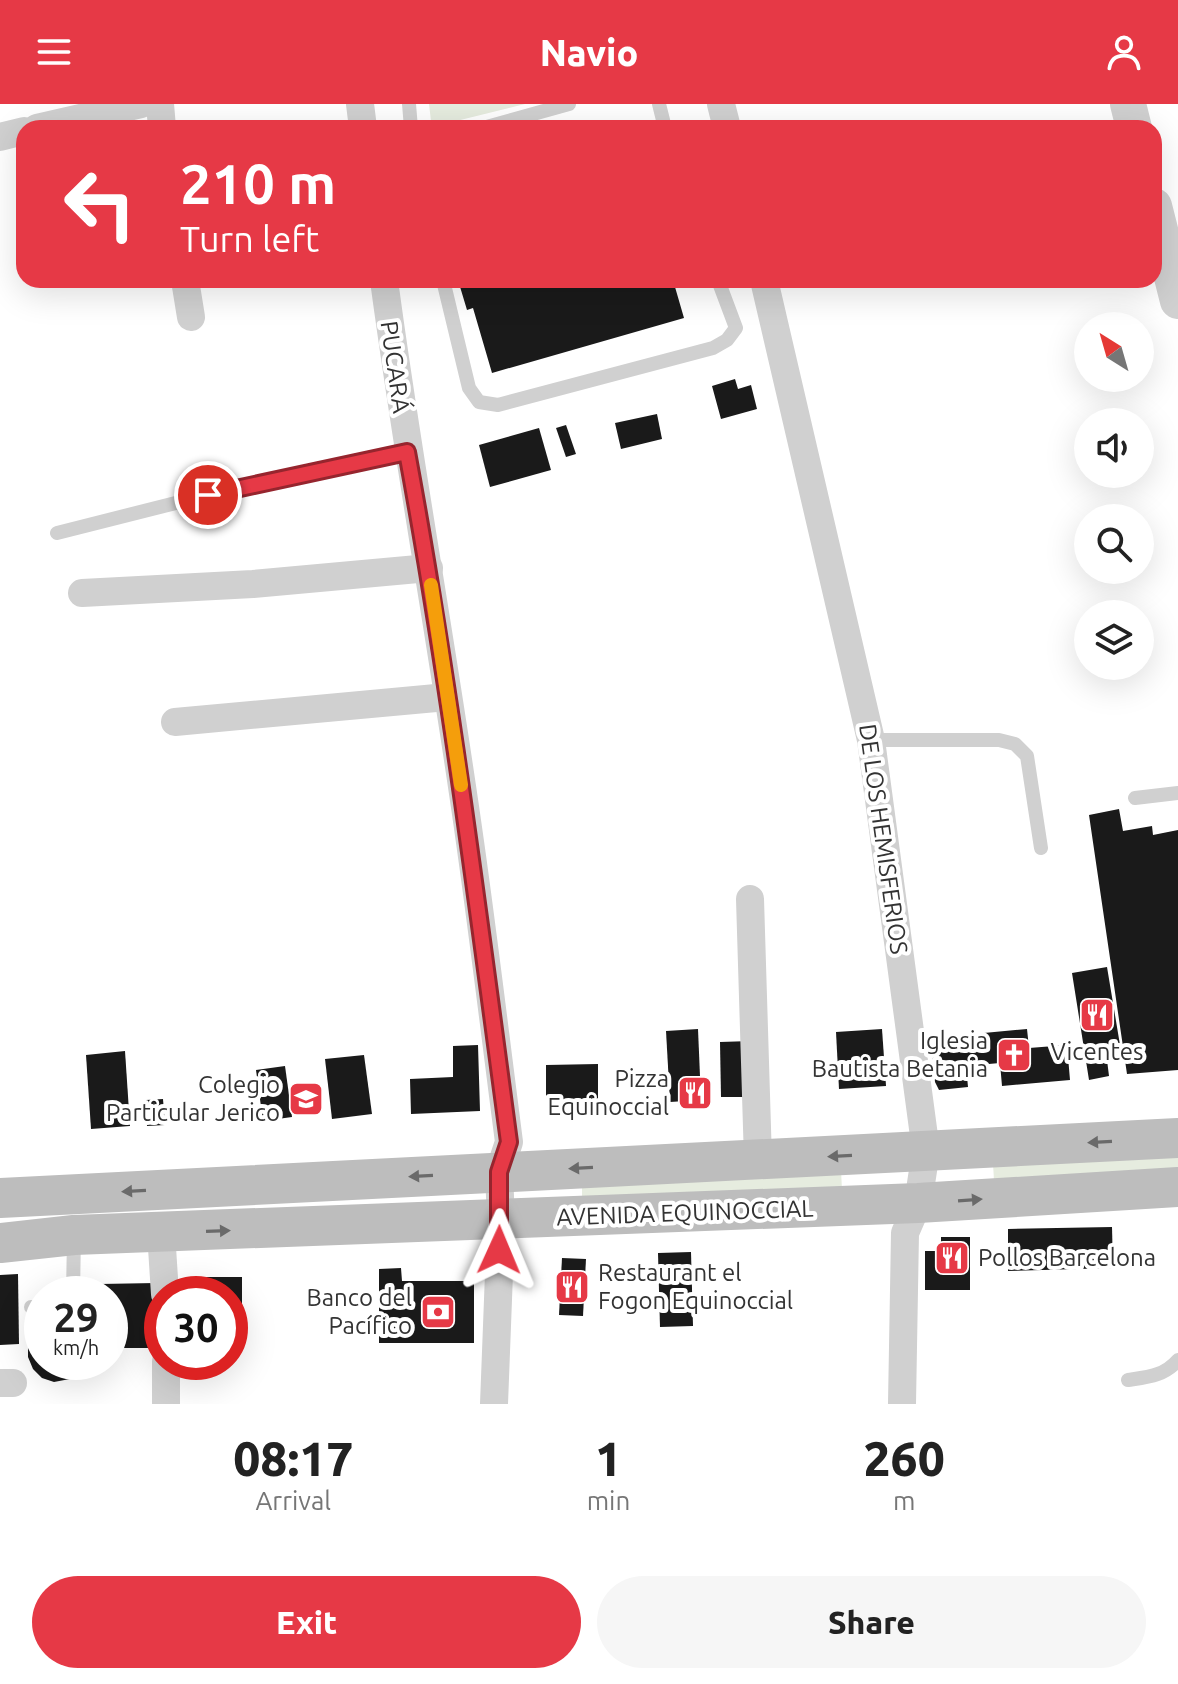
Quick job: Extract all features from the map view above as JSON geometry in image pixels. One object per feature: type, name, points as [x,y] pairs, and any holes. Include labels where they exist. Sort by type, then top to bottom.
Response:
[{"type":"main road","name":"AVENIDA EQUINOCCIAL","points":[[0,1198],[1178,1138]]},
{"type":"main road","name":"AVENIDA EQUINOCCIAL","points":[[0,1243],[74,1235],[918,1203],[1178,1187]]},
{"type":"street","points":[[72,120],[141,104]]},
{"type":"street","points":[[1162,238],[1178,301]]},
{"type":"street","points":[[186,288],[191,317]]},
{"type":"street","name":"PUCARÁ","points":[[385,288],[407,452],[429,568],[470,841],[509,1142],[499,1172],[501,1221],[494,1404]]},
{"type":"street","name":"DE LOS HEMISFERIOS","points":[[766,288],[871,740],[926,1151],[918,1203],[905,1233],[902,1404]]},
{"type":"street","points":[[82,593],[253,584],[429,568]]},
{"type":"street","points":[[175,722],[447,697]]},
{"type":"street","points":[[750,899],[758,1160]]},
{"type":"street","points":[[161,1232],[164,1276]]},
{"type":"street","points":[[166,1380],[166,1404]]},
{"type":"lane","points":[[512,120],[569,104]]},
{"type":"lane","points":[[445,288],[469,388],[479,402],[498,405],[720,344],[736,328],[721,288]]},
{"type":"lane","points":[[57,533],[235,488],[407,452]]},
{"type":"lane","points":[[871,740],[999,740],[1015,744],[1027,756],[1041,848]]},
{"type":"lane","points":[[1135,798],[1178,793]]},
{"type":"lane","points":[[73,1276],[74,1235]]},
{"type":"lane","points":[[1128,1380],[1159,1375],[1170,1370],[1178,1360]]},
{"type":"shaded area","points":[[429,104],[525,104],[460,120],[431,120]]},
{"type":"shaded area","points":[[1178,1152],[1178,1171],[994,1181],[993,1163]]},
{"type":"shaded area","points":[[841,1170],[842,1190],[582,1200],[582,1181]]},
{"type":"building","points":[[460,288],[675,288],[684,318],[492,373],[473,308],[467,310]]},
{"type":"building","points":[[735,379],[738,389],[751,385],[757,409],[721,419],[712,386]]},
{"type":"building","points":[[657,414],[662,439],[621,449],[615,423]]},
{"type":"building","points":[[566,425],[576,454],[566,457],[556,428]]},
{"type":"building","points":[[539,428],[551,470],[490,487],[479,445]]},
{"type":"building","points":[[1119,809],[1123,831],[1152,826],[1153,835],[1178,830],[1178,1070],[1127,1074],[1089,815]]},
{"type":"building","name":"Vicentes","points":[[1107,967],[1122,1057],[1107,1060],[1109,1076],[1089,1080],[1072,973]]},
{"type":"building","points":[[698,1029],[701,1100],[670,1102],[666,1031]]},
{"type":"building","points":[[882,1029],[886,1086],[839,1089],[836,1032]]},
{"type":"building","points":[[1027,1029],[1029,1048],[1067,1045],[1070,1080],[1002,1086],[1000,1063],[966,1066],[968,1087],[939,1090],[935,1082],[931,1038]]},
{"type":"building","points":[[751,1041],[751,1097],[721,1097],[720,1042]]},
{"type":"building","points":[[478,1045],[480,1111],[411,1114],[410,1079],[453,1077],[453,1046]]},
{"type":"building","points":[[125,1051],[130,1126],[91,1129],[86,1055]]},
{"type":"building","points":[[364,1055],[372,1114],[332,1119],[325,1059]]},
{"type":"building","points":[[598,1064],[598,1103],[546,1104],[546,1065]]},
{"type":"building","points":[[285,1066],[292,1117],[263,1121],[256,1070]]},
{"type":"building","points":[[163,1099],[165,1125],[147,1126],[146,1100]]},
{"type":"building","points":[[1112,1227],[1113,1268],[1008,1271],[1008,1229]]},
{"type":"building","points":[[941,1237],[970,1237],[970,1290],[925,1290],[925,1251],[941,1251]]},
{"type":"building","points":[[691,1252],[693,1326],[660,1327],[658,1253]]},
{"type":"building","name":"Restaurant el Fogon Equinoccial","points":[[562,1258],[586,1259],[583,1316],[559,1315]]},
{"type":"building","name":"Banco del Pacífico","points":[[401,1268],[402,1281],[474,1281],[474,1343],[379,1343],[379,1269]]},
{"type":"building","points":[[18,1274],[19,1344],[0,1345],[0,1275]]},
{"type":"building","points":[[144,1283],[144,1348],[128,1348],[128,1284]]},
{"type":"slow traffic","points":[[431,585],[461,785]]},
{"type":"place","name":"Vicentes","points":[[1097,1015]]},
{"type":"place","name":"Iglesia Bautista Betania","points":[[1014,1055]]},
{"type":"place","name":"Pizza Equinoccial","points":[[695,1093]]},
{"type":"place","name":"Colegio Particular Jerico","points":[[306,1099]]},
{"type":"place","name":"Pollos Barcelona","points":[[952,1258]]},
{"type":"place","name":"Restaurant el Fogon Equinoccial","points":[[572,1287]]},
{"type":"place","name":"Banco del Pacífico","points":[[438,1312]]},
{"type":"route","points":[[208,495],[407,452],[429,568],[470,841],[509,1142],[499,1172],[499,1250]]}]
